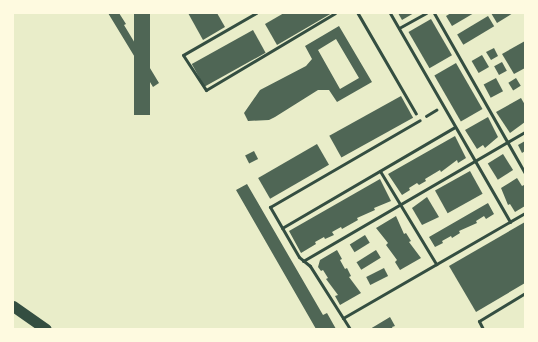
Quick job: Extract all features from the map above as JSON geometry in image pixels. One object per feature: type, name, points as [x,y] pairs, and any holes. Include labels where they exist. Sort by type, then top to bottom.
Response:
[{"type":"highway","points":[[13,306],[46,329]]},
{"type":"lane","points":[[256,13],[183,55],[206,90],[335,13]]},
{"type":"lane","points":[[390,13],[510,222]]},
{"type":"lane","points":[[399,28],[426,13]]},
{"type":"lane","points":[[434,13],[525,173]]},
{"type":"lane","points":[[350,329],[310,266],[299,257],[270,207],[420,120]]},
{"type":"lane","points":[[282,228],[456,127]]},
{"type":"lane","points":[[303,260],[525,132]]},
{"type":"lane","points":[[380,171],[436,264]]},
{"type":"lane","points":[[343,318],[525,213]]},
{"type":"lane","points":[[483,329],[479,321],[525,293]]},
{"type":"path","points":[[358,13],[420,120],[443,106]]},
{"type":"building","points":[[108,13],[119,13],[126,24],[124,25],[159,83],[153,87]]},
{"type":"building","points":[[134,13],[150,13],[150,115],[134,115]]},
{"type":"building","points":[[188,13],[217,13],[225,27],[203,40]]},
{"type":"building","points":[[284,13],[332,13],[277,45],[265,24]]},
{"type":"building","points":[[398,13],[414,13],[402,20]]},
{"type":"building","points":[[451,13],[474,13],[452,26],[446,16]]},
{"type":"building","points":[[491,13],[513,13],[497,23]]},
{"type":"building","points":[[488,16],[494,26],[463,45],[457,35]]},
{"type":"building","points":[[431,19],[452,55],[429,68],[408,32]]},
{"type":"building","points":[[339,26],[372,82],[337,102],[329,90],[318,90],[269,120],[248,121],[244,113],[260,90],[306,66],[312,59],[305,46]],"holes":[[[336,39],[359,78],[340,89],[318,50]]]},
{"type":"building","points":[[253,30],[266,53],[204,87],[192,64]]},
{"type":"building","points":[[525,41],[525,68],[514,74],[502,54]]},
{"type":"building","points":[[494,48],[498,56],[491,60],[486,52]]},
{"type":"building","points":[[482,55],[489,67],[479,73],[472,61]]},
{"type":"building","points":[[502,62],[507,71],[499,75],[494,66]]},
{"type":"building","points":[[456,63],[482,109],[461,121],[434,76]]},
{"type":"building","points":[[496,78],[503,91],[491,98],[484,85]]},
{"type":"building","points":[[516,78],[521,86],[513,90],[508,83]]},
{"type":"building","points":[[401,96],[413,118],[341,158],[329,136]]},
{"type":"building","points":[[521,98],[525,105],[525,122],[510,133],[496,112]]},
{"type":"building","points":[[488,117],[498,137],[485,148],[483,145],[477,149],[465,130]]},
{"type":"building","points":[[455,136],[466,158],[458,163],[457,160],[441,172],[440,170],[425,179],[426,181],[419,185],[417,183],[402,195],[388,174]]},
{"type":"building","points":[[525,141],[525,151],[522,153],[518,145]]},
{"type":"building","points":[[317,144],[329,165],[270,199],[258,178]]},
{"type":"building","points":[[254,151],[258,159],[249,164],[245,156]]},
{"type":"building","points":[[503,154],[513,170],[498,180],[488,164]]},
{"type":"building","points":[[470,171],[483,194],[448,213],[435,190]]},
{"type":"building","points":[[517,178],[522,186],[524,185],[525,187],[525,206],[515,212],[510,204],[508,205],[501,188]]},
{"type":"building","points":[[380,179],[391,201],[374,208],[375,210],[357,218],[358,220],[342,229],[341,227],[332,232],[334,235],[325,239],[324,237],[301,253],[289,231]]},
{"type":"building","points":[[247,184],[323,315],[327,313],[336,329],[316,329],[236,190]]},
{"type":"building","points":[[427,197],[439,217],[422,225],[412,208]]},
{"type":"building","points":[[488,203],[494,214],[486,219],[484,216],[476,221],[477,223],[459,231],[460,233],[452,238],[451,236],[442,241],[443,243],[435,247],[429,237]]},
{"type":"building","points":[[396,216],[404,234],[406,233],[411,241],[409,242],[421,258],[400,270],[395,262],[397,260],[386,245],[388,243],[376,228]]},
{"type":"building","points":[[525,222],[525,283],[476,312],[449,266]]},
{"type":"building","points":[[365,235],[370,243],[355,252],[350,245]]},
{"type":"building","points":[[337,250],[342,259],[340,260],[345,269],[347,268],[351,276],[349,277],[361,293],[340,305],[335,296],[338,295],[326,279],[328,278],[323,270],[321,271],[318,267],[320,260]]},
{"type":"building","points":[[376,250],[381,258],[361,270],[356,262]]},
{"type":"building","points":[[384,268],[388,276],[370,285],[366,277]]},
{"type":"building","points":[[390,317],[395,326],[392,327],[393,329],[370,329]]}]
